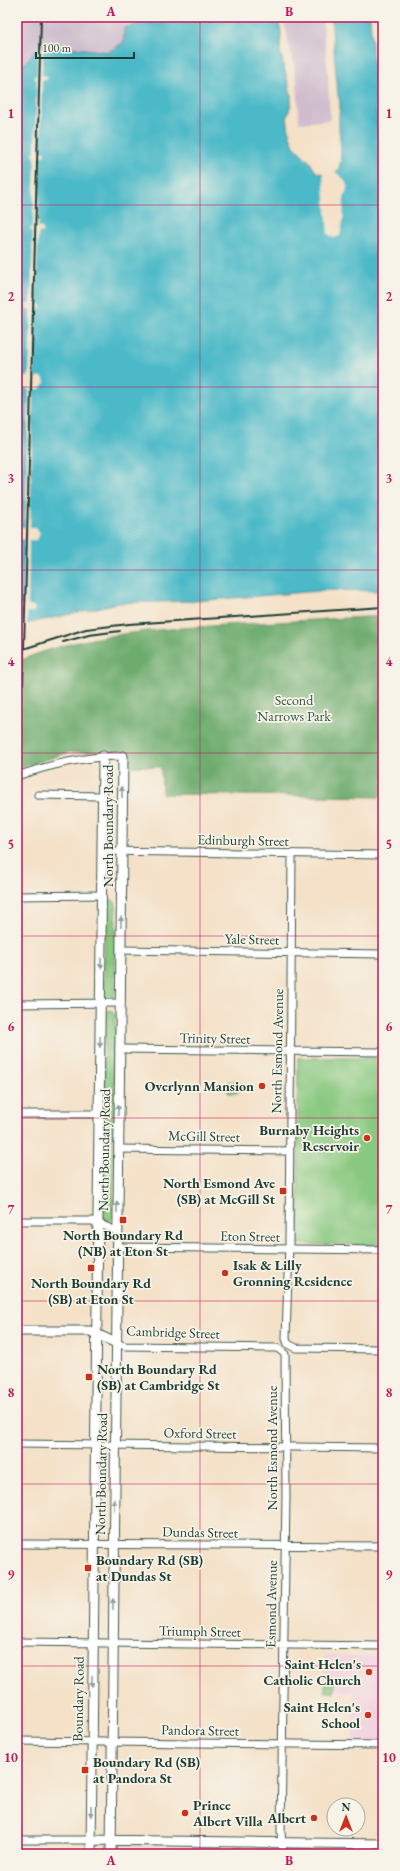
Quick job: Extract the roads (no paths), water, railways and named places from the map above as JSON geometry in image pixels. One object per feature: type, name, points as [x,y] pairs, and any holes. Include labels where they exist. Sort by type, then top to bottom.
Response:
[{"type":"street","points":[[17,776],[46,766],[103,756],[123,756]]},
{"type":"street","name":"North Boundary Road","points":[[95,1544],[103,756]]},
{"type":"street","name":"North Boundary Road","points":[[114,1544],[123,756]]},
{"type":"street","points":[[38,795],[102,796]]},
{"type":"street","name":"Edinburgh Street","points":[[102,851],[383,855]]},
{"type":"street","name":"North Esmond Avenue","points":[[292,854],[286,1339],[288,1344],[296,1348],[383,1349]]},
{"type":"street","points":[[17,896],[101,895]]},
{"type":"street","name":"Yale Street","points":[[121,950],[383,954]]},
{"type":"street","points":[[17,1004],[120,1003]]},
{"type":"street","name":"Trinity Street","points":[[120,1050],[383,1052]]},
{"type":"street","points":[[17,1114],[99,1114]]},
{"type":"street","name":"McGill Street","points":[[118,1149],[289,1151]]},
{"type":"street","points":[[17,1221],[92,1221],[117,1231]]},
{"type":"street","name":"Eton Street","points":[[117,1247],[383,1250]]},
{"type":"street","name":"Cambridge Street","points":[[17,1331],[90,1331],[125,1346],[272,1348],[282,1351]]},
{"type":"street","name":"North Esmond Avenue","points":[[282,1351],[286,1359],[285,1546]]},
{"type":"street","name":"Oxford Street","points":[[17,1444],[383,1448]]},
{"type":"street","name":"Dundas Street","points":[[17,1544],[383,1546]]},
{"type":"street","name":"Boundary Road","points":[[91,1854],[95,1544]]},
{"type":"street","points":[[111,1854],[114,1544]]},
{"type":"street","name":"Esmond Avenue","points":[[283,1854],[281,1832],[285,1546]]},
{"type":"street","name":"Triumph Street","points":[[17,1642],[383,1646]]},
{"type":"street","name":"Pandora Street","points":[[17,1741],[383,1745]]},
{"type":"street","points":[[17,1840],[383,1844]]},
{"type":"water","points":[[147,17],[278,17],[281,33],[280,52],[291,94],[291,104],[287,117],[290,136],[294,146],[309,161],[316,172],[323,174],[333,199],[339,201],[344,187],[335,173],[340,168],[341,159],[339,124],[340,104],[331,17],[370,17],[380,177],[383,180],[383,591],[332,590],[196,601],[119,603],[17,626],[17,73],[35,50],[51,45],[109,52],[124,42],[124,28],[143,23]]},
{"type":"water","points":[[383,26],[383,88],[380,31]]},
{"type":"railway","points":[[23,684],[41,17]]},
{"type":"railway","points":[[17,651],[86,629],[129,624],[383,607]]},
{"type":"railway","points":[[63,642],[89,635],[120,631]]},
{"type":"place","name":"Overlynn Mansion","points":[[262,1086]]},
{"type":"place","name":"Burnaby Heights Reservoir","points":[[367,1138]]},
{"type":"place","name":"North Esmond Ave (SB) at McGill St","points":[[283,1191]]},
{"type":"place","name":"North Boundary Rd (NB) at Eton St","points":[[123,1220]]},
{"type":"place","name":"North Boundary Rd (SB) at Eton St","points":[[91,1268]]},
{"type":"place","name":"Isak & Lilly Gronning Residence","points":[[225,1273]]},
{"type":"place","name":"North Boundary Rd (SB) at Cambridge St","points":[[89,1377]]},
{"type":"place","name":"Boundary Rd (SB) at Dundas St","points":[[88,1568]]},
{"type":"place","name":"Saint Helen's Catholic Church","points":[[369,1672]]},
{"type":"place","name":"Saint Helen's School","points":[[368,1715]]},
{"type":"place","name":"Boundary Rd (SB) at Pandora St","points":[[85,1770]]},
{"type":"place","name":"Prince Albert Villa","points":[[185,1813]]},
{"type":"place","name":"Albert","points":[[314,1818]]},
{"type":"park label","name":"Second Narrows Park","points":[[294,708]]}]
